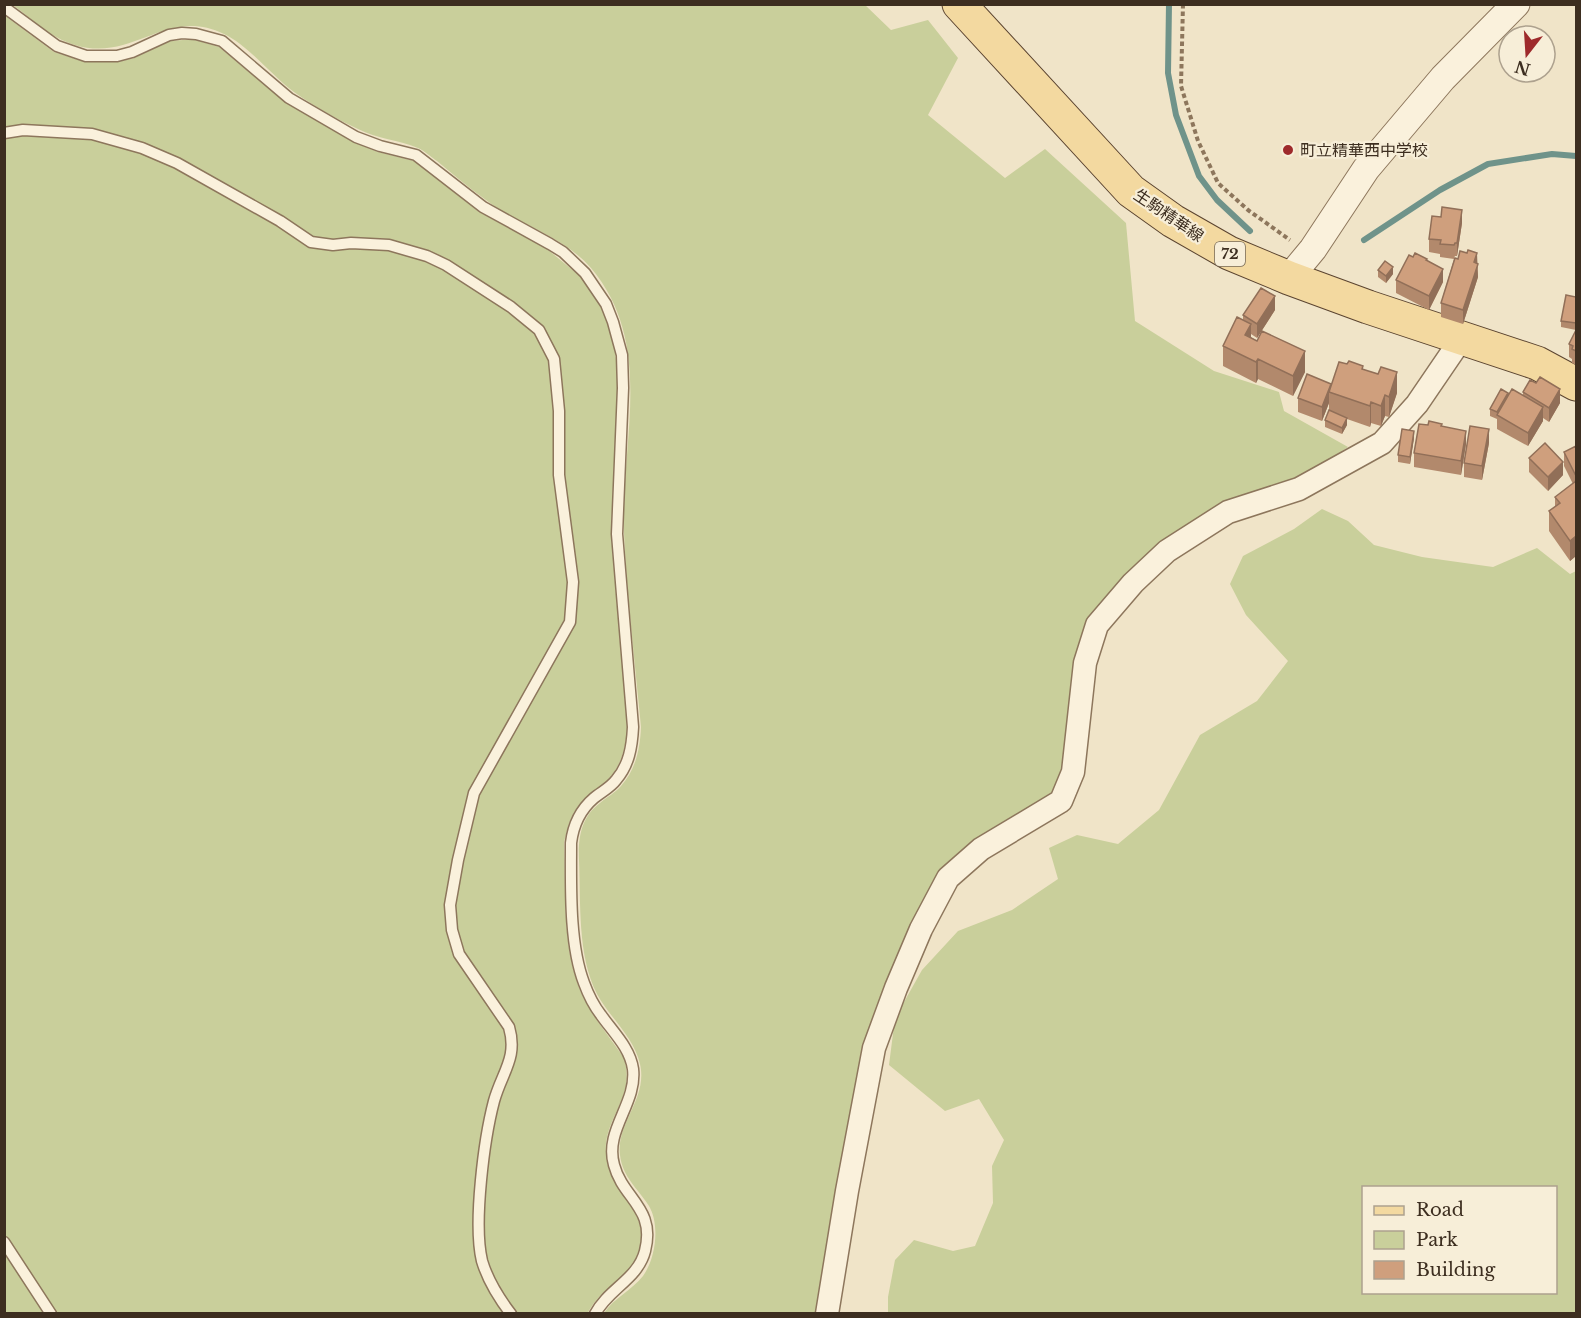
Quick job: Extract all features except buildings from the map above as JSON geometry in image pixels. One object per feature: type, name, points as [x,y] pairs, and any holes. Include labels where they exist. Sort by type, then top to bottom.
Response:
[{"type":"main road","name":"生駒精華線","points":[[959,4],[1131,191],[1173,221],[1229,253],[1289,278],[1368,307],[1537,363],[1576,384]]},
{"type":"street","points":[[1289,278],[1313,249],[1366,169],[1443,78],[1516,4]]},
{"type":"street","points":[[827,1314],[874,1048],[896,987],[921,929],[948,878],[981,849],[1061,801],[1073,772],[1085,663],[1097,625],[1133,583],[1167,551],[1228,512],[1299,489],[1382,443],[1417,404],[1462,338]]},
{"type":"lane","points":[[4,7],[57,46],[86,56],[117,56],[132,52],[169,35],[182,33],[222,41],[298,104],[356,137],[416,155],[483,207],[557,248],[585,273],[606,304],[618,338],[624,371],[617,534],[633,742],[623,770],[615,781],[584,808],[573,831],[571,849],[574,941],[583,982],[590,997],[630,1055],[633,1067],[633,1090],[616,1130],[612,1153],[618,1175],[643,1211],[647,1231],[645,1252],[636,1272],[610,1293],[595,1314]]},
{"type":"lane","points":[[4,133],[23,130],[92,134],[142,148],[177,163],[270,215],[311,242],[333,245],[351,243],[389,245],[427,256],[446,265],[511,307],[539,330],[554,359],[559,411],[559,475],[573,582],[570,622],[474,793],[450,905],[452,930],[459,954],[504,1018],[512,1039],[510,1062],[494,1101],[483,1162],[478,1229],[487,1277],[511,1314]]},
{"type":"lane","points":[[4,1242],[51,1314]]},
{"type":"path","points":[[1183,4],[1180,86],[1198,141],[1218,183],[1248,210],[1290,240]]},
{"type":"green space","points":[[864,4],[891,30],[928,20],[958,58],[928,115],[1005,178],[1045,149],[1126,223],[1135,321],[1214,371],[1279,392],[1284,411],[1348,447],[1296,482],[1225,505],[1090,621],[1066,771],[1055,796],[976,842],[915,926],[820,1313],[604,1313],[643,1276],[651,1260],[655,1241],[655,1222],[649,1206],[627,1176],[620,1155],[623,1132],[640,1088],[640,1064],[633,1045],[602,1003],[591,979],[583,946],[580,911],[579,852],[582,828],[594,809],[619,788],[630,773],[640,743],[641,727],[624,533],[630,396],[629,362],[623,329],[611,298],[591,268],[567,247],[499,209],[421,149],[365,132],[317,107],[294,92],[242,45],[224,34],[203,27],[185,26],[115,47],[96,49],[75,45],[58,38],[13,5]]},
{"type":"green space","points":[[4,15],[54,52],[85,62],[118,62],[134,58],[170,41],[195,40],[219,47],[286,103],[353,142],[378,152],[414,161],[479,212],[547,249],[581,277],[601,307],[613,340],[618,372],[611,534],[627,727],[621,760],[613,774],[582,801],[569,822],[564,843],[565,903],[568,944],[577,983],[589,1008],[624,1058],[627,1072],[626,1085],[609,1129],[606,1154],[608,1168],[634,1211],[641,1235],[639,1250],[630,1268],[600,1296],[588,1313],[5,1313]]},
{"type":"green space","points":[[1322,509],[1348,521],[1374,545],[1422,557],[1493,567],[1537,548],[1570,574],[1576,571],[1576,1313],[888,1314],[888,1297],[895,1260],[914,1240],[953,1251],[975,1246],[993,1203],[992,1166],[1004,1140],[979,1099],[945,1111],[889,1065],[895,1018],[922,970],[958,931],[1012,910],[1058,879],[1049,848],[1077,835],[1118,844],[1159,810],[1200,735],[1257,701],[1288,661],[1246,615],[1230,584],[1243,556],[1294,529]]},
{"type":"waterway","points":[[1169,4],[1168,73],[1176,115],[1199,176],[1217,200],[1250,231]]},
{"type":"waterway","points":[[1364,240],[1440,190],[1488,164],[1552,154],[1576,156]]},
{"type":"place","name":"町立精華西中学校","points":[[1288,150]]}]
